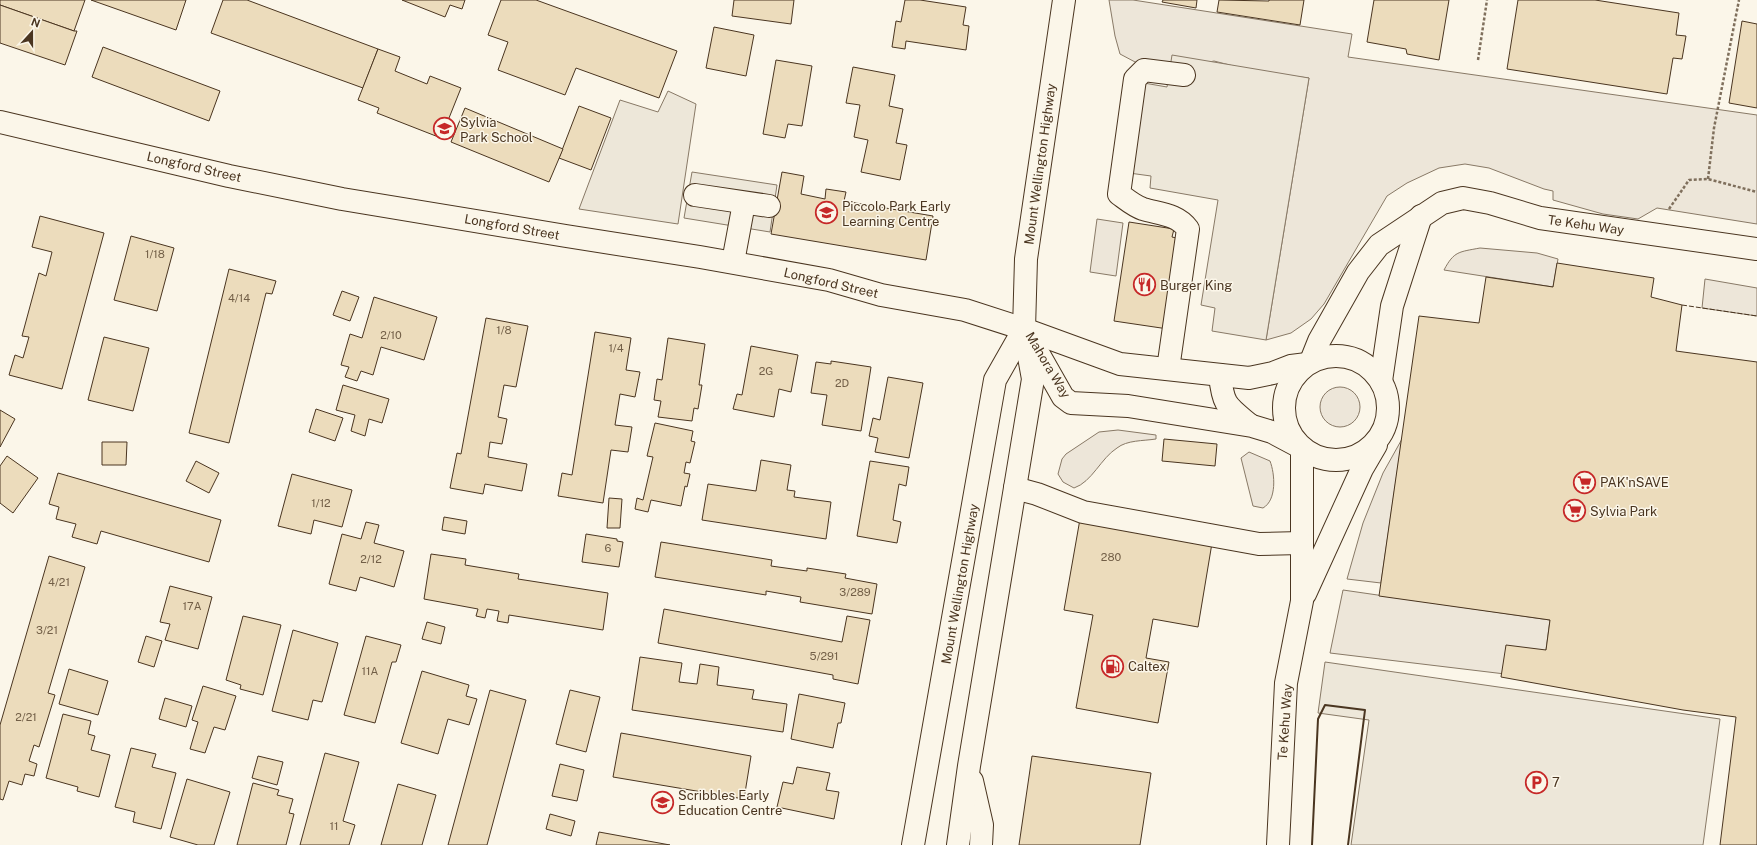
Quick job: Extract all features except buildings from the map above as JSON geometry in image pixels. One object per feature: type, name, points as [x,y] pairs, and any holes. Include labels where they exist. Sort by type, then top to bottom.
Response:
[{"type":"main road","name":"Mount Wellington Highway","points":[[958,845],[969,766],[1033,379],[1024,329],[1026,259],[1064,0]]},
{"type":"main road","points":[[1168,369],[1188,229],[1183,222],[1173,217],[1142,208],[1119,194],[1135,79],[1144,70],[1184,74]]},
{"type":"main road","name":"Longford Street","points":[[0,122],[229,176],[342,199],[733,262],[829,280],[881,296],[965,310],[1024,329]]},
{"type":"main road","points":[[695,195],[769,206]]},
{"type":"main road","name":"Te Kehu Way","points":[[1309,363],[1319,341],[1358,272],[1379,245],[1421,216],[1442,204],[1463,198],[1490,203],[1540,218],[1757,249]]},
{"type":"main road","points":[[733,262],[744,202]]},
{"type":"main road","name":"Te Kehu Way","points":[[1381,381],[1392,306],[1421,216]]},
{"type":"main road","name":"Mount Wellington Highway","points":[[913,845],[995,380],[1024,329]]},
{"type":"main road","name":"Mahora Way","points":[[1024,329],[1120,364],[1249,378],[1273,373],[1291,366],[1309,363]]},
{"type":"main road","name":"Mahora Way","points":[[1024,329],[1063,397],[1071,402],[1128,406],[1250,425],[1272,432],[1302,448]]},
{"type":"main road","name":"Te Kehu Way","points":[[1302,601],[1362,469],[1382,434],[1386,424],[1388,408],[1385,390],[1381,381],[1373,370],[1362,362],[1350,358],[1337,355],[1324,357],[1309,363],[1293,378],[1285,395],[1284,415],[1289,433],[1302,448],[1313,456],[1325,460],[1339,461],[1352,458],[1364,453],[1374,445],[1382,434]]},
{"type":"main road","points":[[1220,375],[1222,392],[1227,406],[1250,425]]},
{"type":"main road","name":"Te Kehu Way","points":[[1278,845],[1286,684],[1302,601],[1302,448]]},
{"type":"main road","points":[[1015,488],[1038,494],[1083,512],[1259,544],[1301,543]]},
{"type":"main road","points":[[969,766],[982,825],[981,845]]},
{"type":"path","points":[[1478,60],[1487,0]]},
{"type":"path","points":[[1708,179],[1718,110],[1739,0]]},
{"type":"path","points":[[1669,207],[1689,180],[1708,179],[1757,192]]},
{"type":"shaded area","points":[[1109,0],[1133,0],[1352,34],[1348,57],[1757,115],[1757,224],[1657,208],[1638,219],[1603,214],[1553,200],[1553,191],[1489,168],[1465,164],[1439,168],[1407,183],[1387,196],[1324,304],[1311,319],[1291,333],[1266,340],[1309,78],[1257,72],[1214,61],[1191,66],[1137,63],[1120,54],[1115,36]]},
{"type":"shaded area","points":[[1172,55],[1309,78],[1266,340],[1212,331],[1215,308],[1201,305],[1218,200],[1150,188],[1151,176],[1129,173],[1144,83],[1167,87]]},
{"type":"shaded area","points":[[668,91],[696,104],[678,224],[579,209],[620,100],[658,112]]},
{"type":"shaded area","points":[[692,172],[777,185],[770,232],[684,218]]},
{"type":"shaded area","points":[[1097,219],[1123,223],[1116,276],[1090,272]]},
{"type":"shaded area","points":[[1480,248],[1537,253],[1558,259],[1553,287],[1444,270],[1451,259],[1458,253]]},
{"type":"shaded area","points":[[1705,279],[1757,288],[1757,316],[1702,308]]},
{"type":"shaded area","points":[[1340,387],[1348,389],[1354,393],[1358,399],[1360,407],[1358,415],[1354,421],[1348,425],[1340,427],[1332,425],[1326,421],[1322,415],[1320,407],[1322,399],[1326,393],[1332,389]]},
{"type":"shaded area","points":[[1118,430],[1156,435],[1156,439],[1130,442],[1121,445],[1111,452],[1086,481],[1074,488],[1063,482],[1058,474],[1062,459],[1066,454],[1099,432]]},
{"type":"shaded area","points":[[1402,439],[1381,583],[1347,579],[1363,523],[1383,473]]},
{"type":"shaded area","points":[[1249,452],[1270,461],[1272,466],[1274,479],[1273,493],[1268,504],[1263,508],[1253,506],[1241,458]]},
{"type":"shaded area","points":[[1343,590],[1550,620],[1546,650],[1505,674],[1330,653]]},
{"type":"shaded area","name":"7","points":[[1325,662],[1720,719],[1703,845],[1351,845],[1369,720],[1318,713]]},
{"type":"fence","points":[[1682,305],[1757,316]]},
{"type":"wall","points":[[1312,845],[1318,719],[1325,705],[1365,710],[1348,845]]},
{"type":"place","name":"Sylvia Park School","points":[[445,129]]},
{"type":"place","name":"Piccolo Park Early Learning Centre","points":[[827,213]]},
{"type":"place","name":"Burger King","points":[[1145,285]]},
{"type":"place","name":"PAK'nSAVE","points":[[1584,482]]},
{"type":"place","name":"Sylvia Park","points":[[1574,511]]},
{"type":"place","name":"Caltex","points":[[1113,666]]},
{"type":"place","name":"7","points":[[1536,782]]},
{"type":"place","name":"Scribbles Early Education Centre","points":[[663,802]]}]
